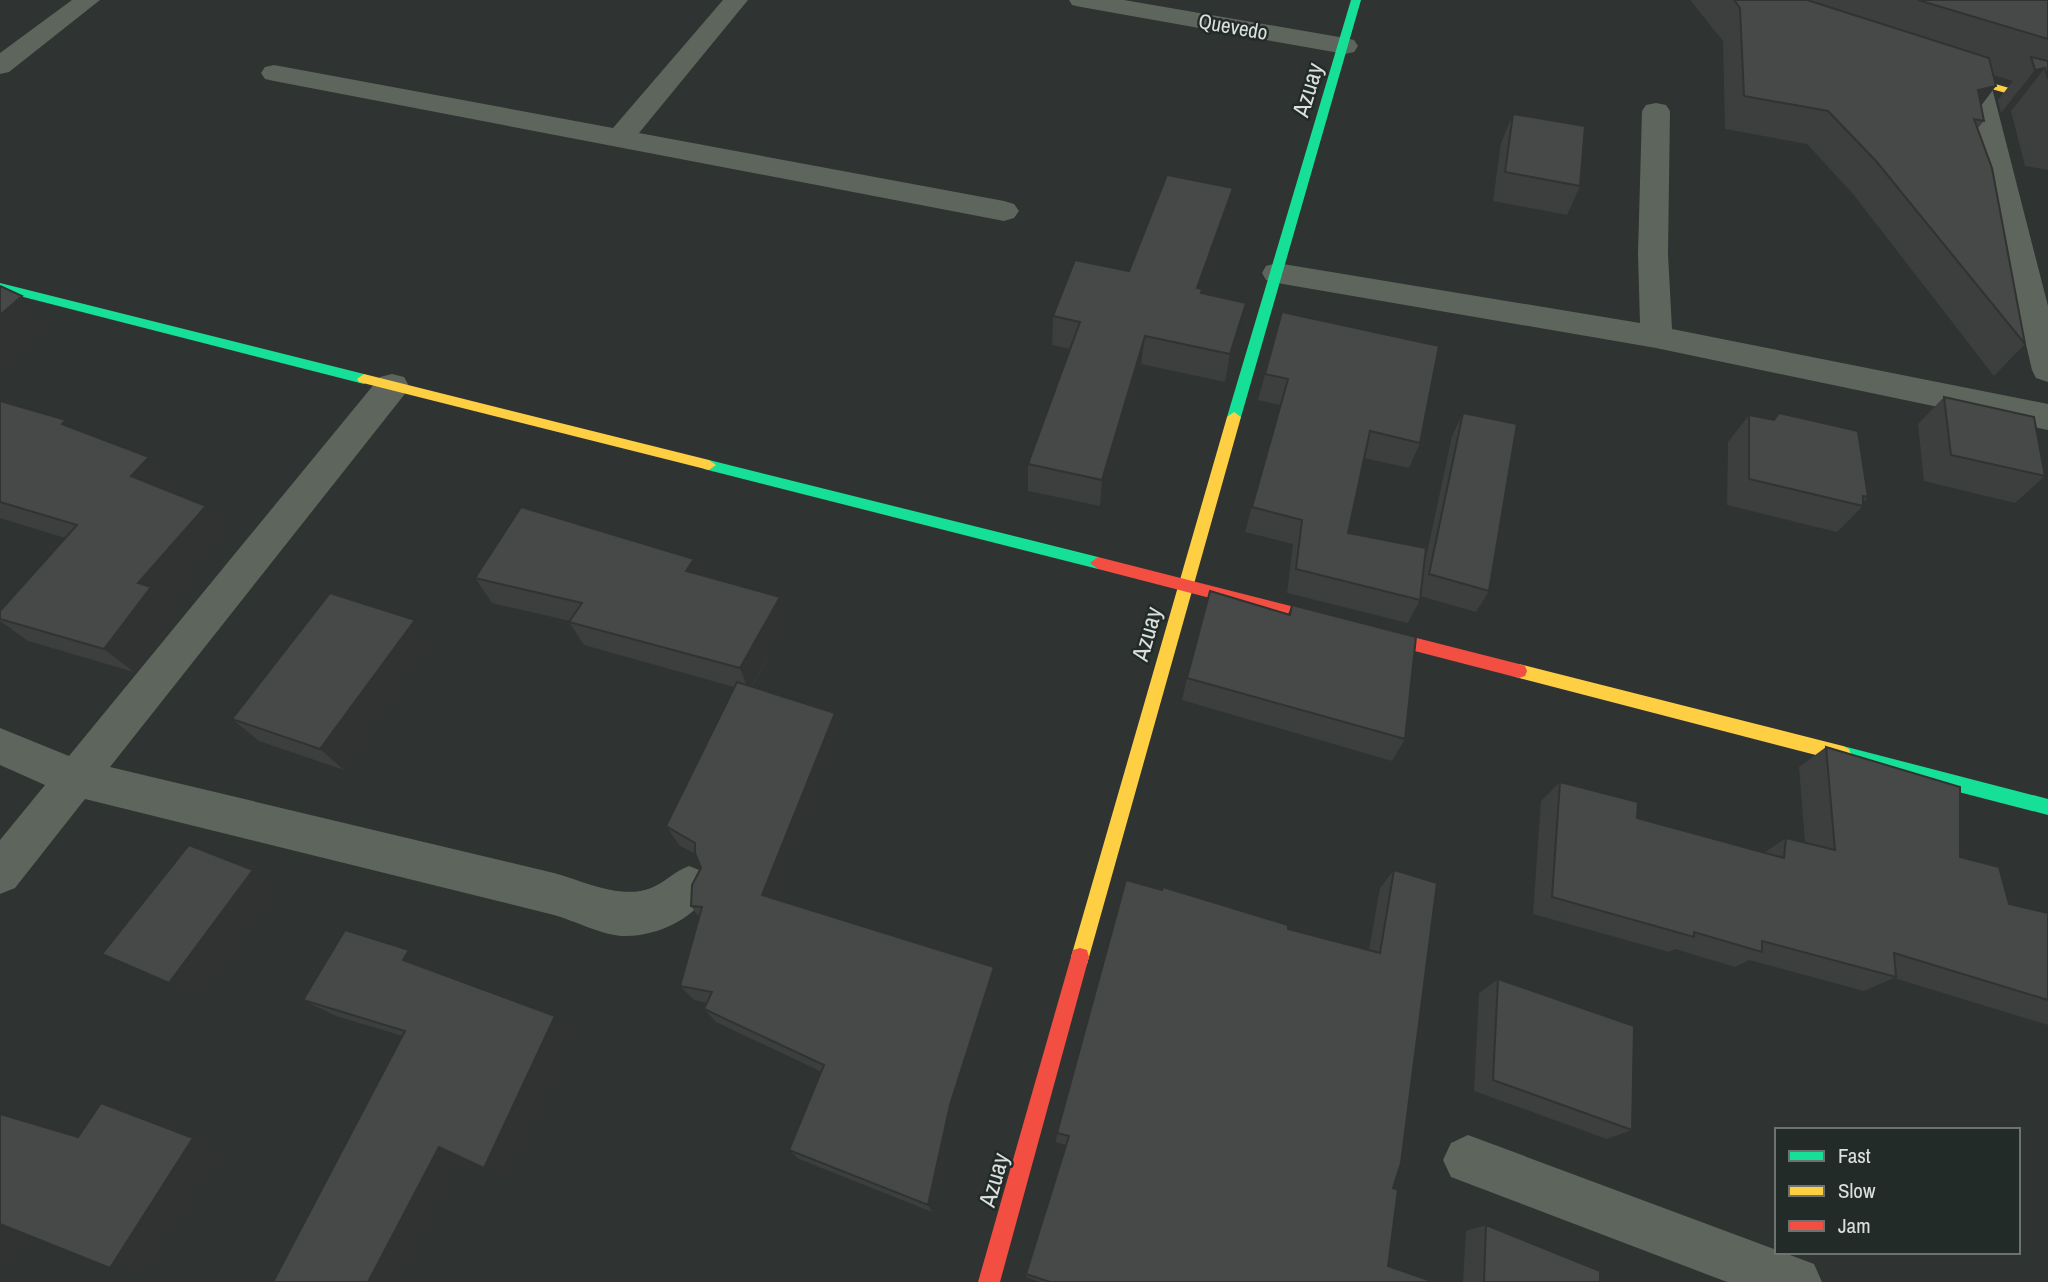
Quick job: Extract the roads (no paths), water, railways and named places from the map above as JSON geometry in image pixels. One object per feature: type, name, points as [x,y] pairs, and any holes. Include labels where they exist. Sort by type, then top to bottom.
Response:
[{"type":"street","points":[[0,66],[88,0]]},
{"type":"street","points":[[620,138],[736,0]]},
{"type":"street","name":"Quevedo","points":[[1081,0],[1345,46]]},
{"type":"street","name":"Azuay","points":[[989,1282],[1184,585],[1345,46],[1356,0]]},
{"type":"street","points":[[1926,67],[2048,103]]},
{"type":"street","points":[[274,73],[1004,212]]},
{"type":"street","points":[[1978,84],[2048,370]]},
{"type":"street","points":[[1656,111],[1653,254],[1656,337]]},
{"type":"street","points":[[1277,273],[1656,337],[2048,417]]},
{"type":"street","points":[[0,288],[1184,585],[2048,807]]},
{"type":"street","points":[[0,873],[392,386]]},
{"type":"street","points":[[0,746],[75,778],[554,894],[623,914],[660,908],[689,887]]},
{"type":"street","points":[[1468,1160],[1796,1282]]}]
